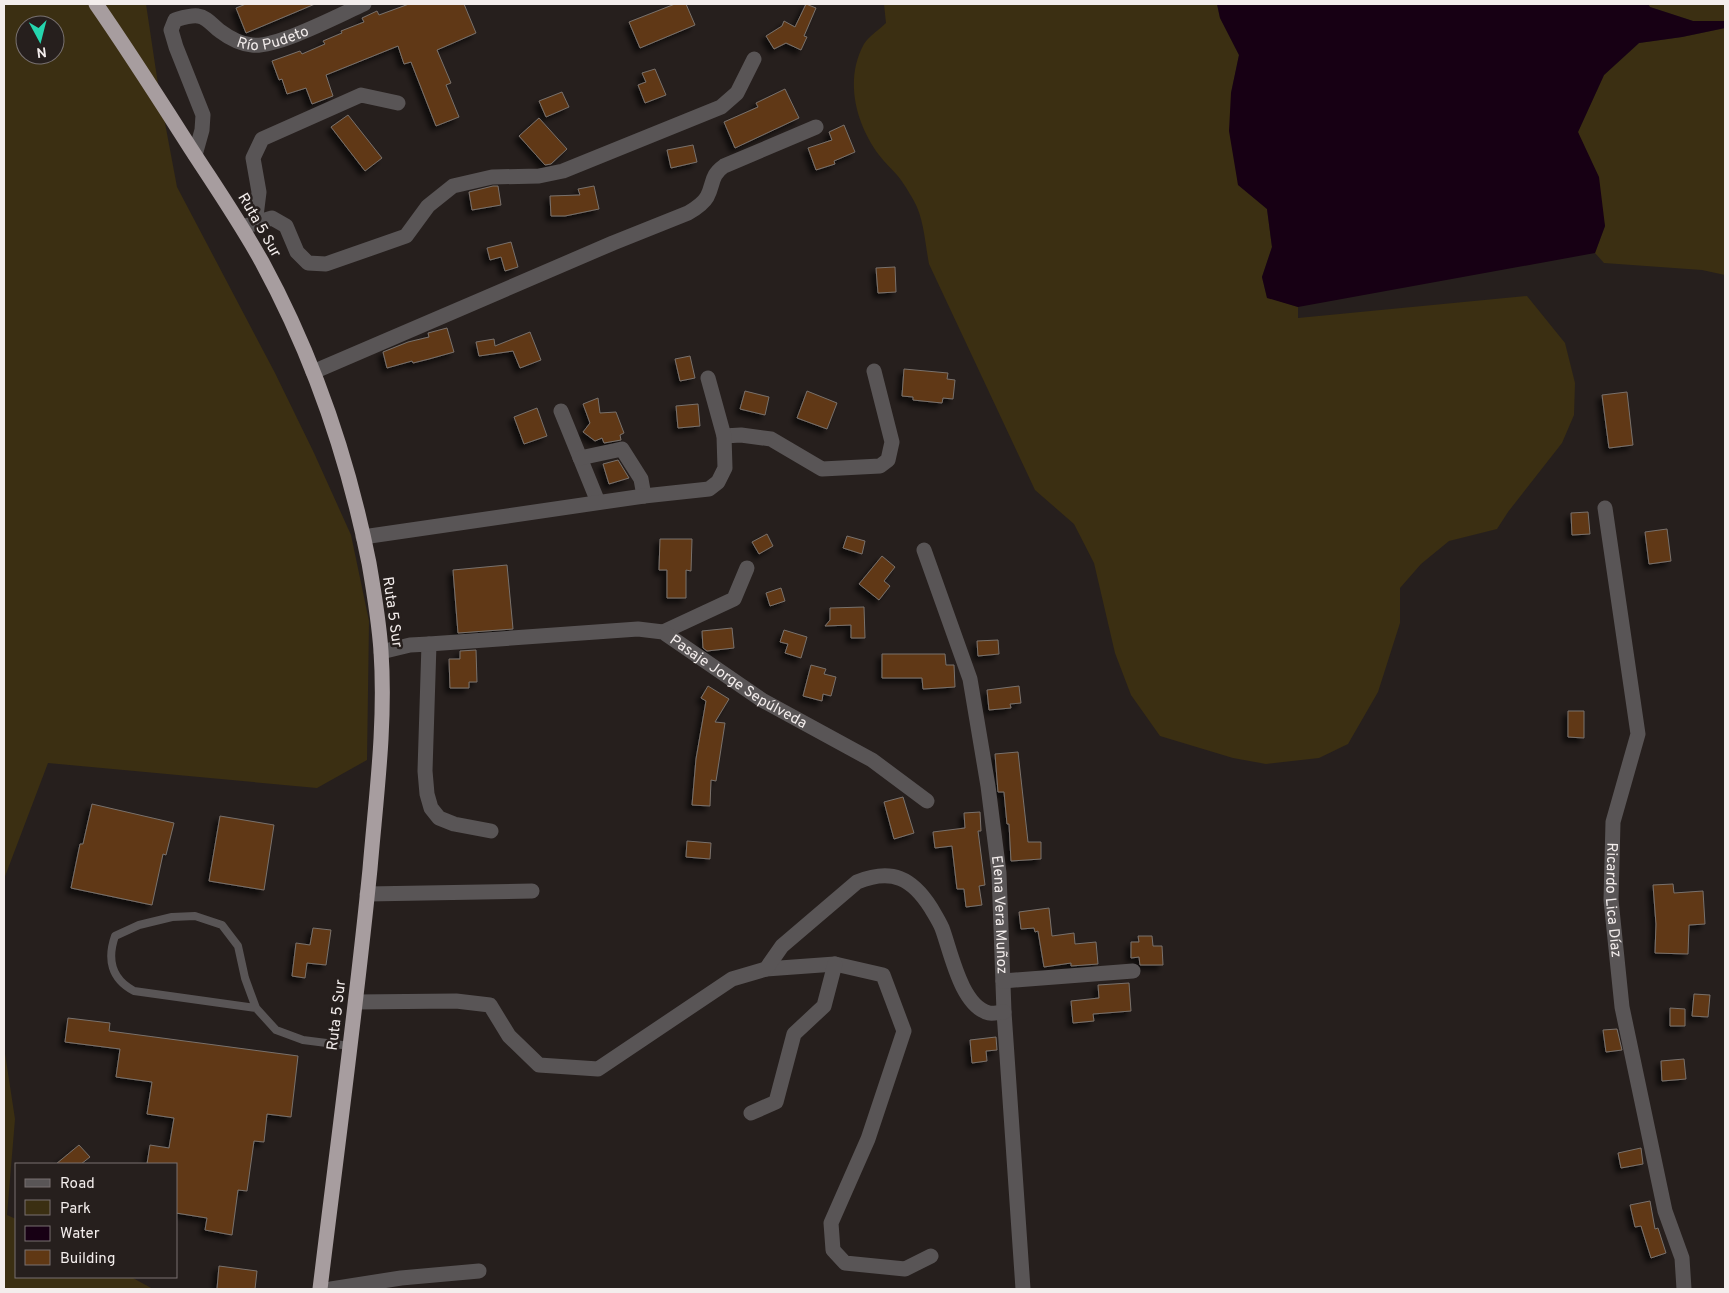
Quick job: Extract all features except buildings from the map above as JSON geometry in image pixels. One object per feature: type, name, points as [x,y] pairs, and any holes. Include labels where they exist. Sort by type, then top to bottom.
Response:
[{"type":"highway","name":"Ruta 5 Sur","points":[[96,4],[146,76],[195,155],[248,225],[313,372],[342,454],[364,537],[374,594],[382,652],[382,743],[356,1002],[320,1289]]},
{"type":"street","name":"Río Pudeto","points":[[195,155],[202,130],[203,115],[176,47],[171,30],[175,20],[198,16],[208,20],[220,31],[251,46],[266,44],[293,36],[364,4]]},
{"type":"street","points":[[248,225],[272,218],[286,226],[296,252],[308,263],[326,264],[406,236],[428,206],[453,186],[492,177],[539,176],[562,172],[721,107],[737,93],[754,59]]},
{"type":"street","points":[[248,225],[259,192],[253,158],[262,139],[361,95],[398,103]]},
{"type":"street","points":[[313,372],[613,243],[688,213],[698,207],[706,197],[716,171],[816,127]]},
{"type":"street","points":[[724,436],[741,434],[771,439],[822,469],[880,466],[888,460],[892,442],[874,371]]},
{"type":"street","points":[[364,537],[598,502],[691,491],[714,486],[725,468],[724,436],[708,378]]},
{"type":"street","points":[[561,411],[598,502]]},
{"type":"street","points":[[580,458],[622,449],[641,479],[644,496]]},
{"type":"street","name":"Ricardo Lica Díaz","points":[[1605,508],[1638,734],[1613,822],[1611,900],[1622,1007],[1665,1211],[1682,1258],[1684,1289]]},
{"type":"street","name":"Elena Vera Muñoz","points":[[924,550],[970,678],[988,786],[999,873],[1004,1012],[1023,1289]]},
{"type":"street","points":[[664,632],[734,599],[747,568]]},
{"type":"street","name":"Pasaje Jorge Sepúlveda","points":[[382,652],[410,645],[638,629],[664,632],[762,700],[872,760],[927,802]]},
{"type":"street","points":[[429,644],[424,764],[426,794],[431,808],[439,818],[454,824],[491,831]]},
{"type":"street","points":[[766,969],[782,946],[857,882],[883,876],[901,878],[914,885],[941,926],[961,985],[975,1004],[990,1013],[1004,1012]]},
{"type":"street","points":[[367,894],[532,891]]},
{"type":"street","points":[[356,1002],[456,1001],[490,1005],[509,1036],[540,1065],[598,1069],[732,980],[766,969],[835,964],[883,974],[904,1032],[868,1139],[831,1223],[833,1250],[845,1263],[905,1269],[931,1256]]},
{"type":"street","points":[[751,1113],[776,1102],[794,1034],[824,1006],[835,964]]},
{"type":"street","points":[[1004,981],[1133,971]]},
{"type":"street","points":[[331,1289],[401,1278],[479,1271]]},
{"type":"lane","points":[[256,1008],[134,990],[123,985],[112,968],[110,950],[115,936],[138,925],[172,918],[195,916],[222,925],[238,946],[245,978],[256,1008],[276,1030],[303,1040],[350,1046]]},
{"type":"green space","points":[[4,4],[146,4],[159,91],[177,187],[275,373],[351,535],[369,621],[367,760],[317,788],[48,763],[4,879]]},
{"type":"green space","points":[[884,4],[1217,4],[1220,18],[1239,55],[1231,93],[1238,184],[1267,209],[1272,247],[1262,277],[1267,297],[1298,307],[1298,318],[1527,296],[1565,343],[1575,383],[1574,415],[1562,443],[1497,529],[1449,541],[1421,564],[1400,588],[1400,623],[1378,692],[1348,744],[1319,758],[1266,764],[1233,758],[1160,736],[1131,695],[1115,653],[1094,563],[1074,524],[1035,490],[929,264],[922,223],[917,208],[910,194],[897,175],[881,158],[864,130],[855,101],[855,72],[864,44],[886,23]]},
{"type":"green space","points":[[1648,4],[1725,4],[1725,21],[1693,21],[1650,7]]},
{"type":"green space","points":[[1725,28],[1725,275],[1702,270],[1604,263],[1595,253],[1605,226],[1578,132],[1604,75],[1639,43]]},
{"type":"green space","points":[[4,1047],[15,1119],[7,1215],[15,1219],[15,1278],[133,1278],[153,1289],[4,1289]]},
{"type":"water","points":[[1217,4],[1648,4],[1650,7],[1693,21],[1725,21],[1725,28],[1639,43],[1604,75],[1578,132],[1599,177],[1605,226],[1595,253],[1298,307],[1267,298],[1262,277],[1272,247],[1267,209],[1238,185],[1229,131],[1231,93],[1239,55],[1220,18]]}]
